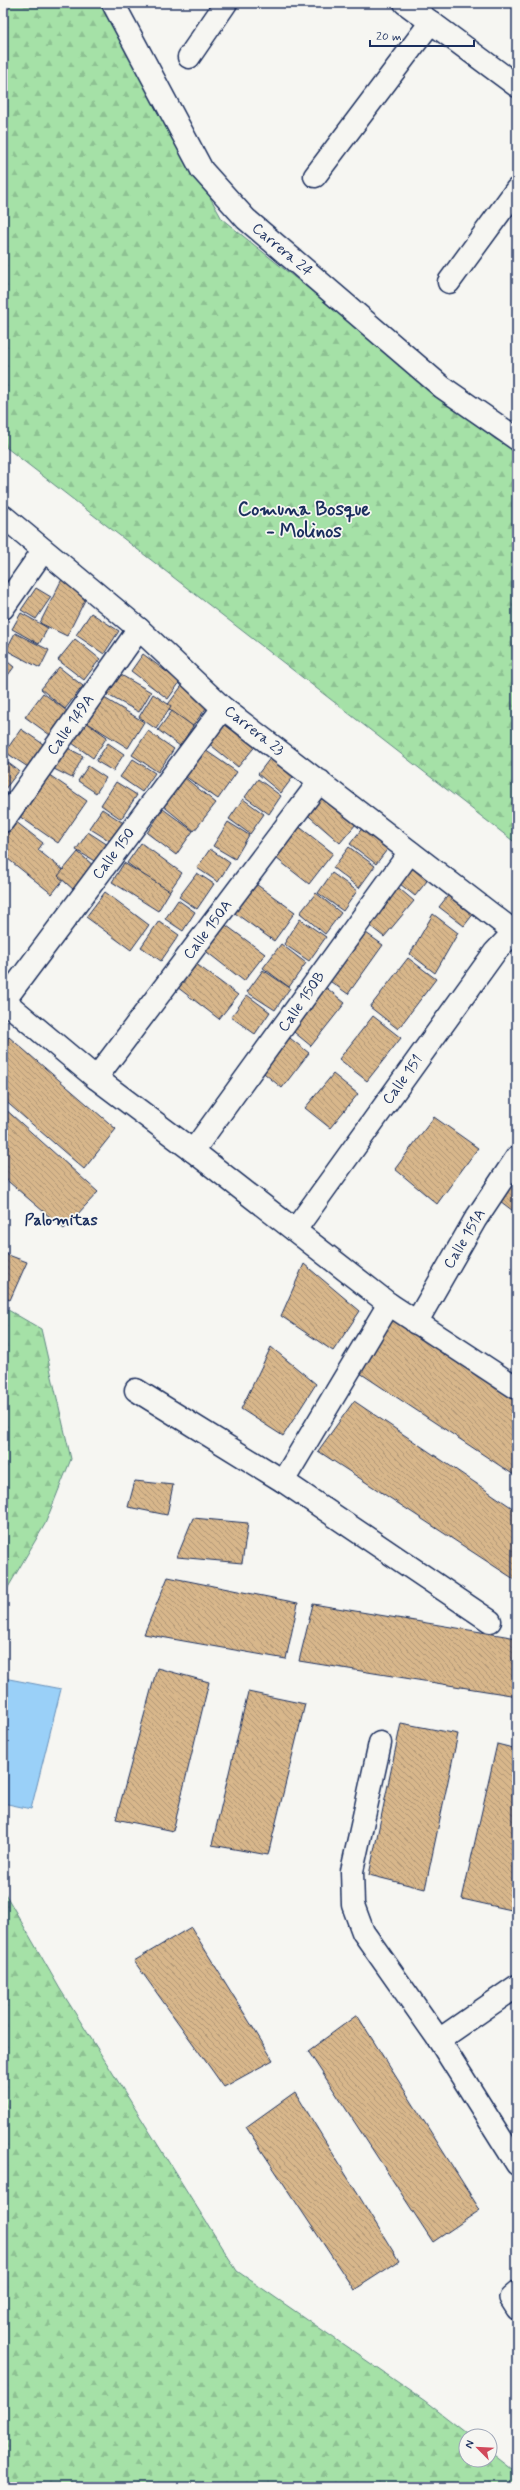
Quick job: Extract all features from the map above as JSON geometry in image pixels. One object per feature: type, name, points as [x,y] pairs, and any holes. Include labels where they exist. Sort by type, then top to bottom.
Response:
[{"type":"street","name":"Carrera 24","points":[[113,3],[202,170],[246,219],[442,387],[517,439]]},
{"type":"street","points":[[189,57],[226,3]]},
{"type":"street","points":[[411,5],[431,22],[517,86]]},
{"type":"street","points":[[315,176],[431,22]]},
{"type":"street","points":[[449,282],[517,189]]},
{"type":"street","name":"Carrera 23","points":[[3,516],[43,551],[139,629],[223,708],[516,933]]},
{"type":"street","points":[[3,608],[43,551]]},
{"type":"street","name":"Calle 149A","points":[[3,821],[139,629]]},
{"type":"street","name":"Calle 150","points":[[4,1000],[223,708]]},
{"type":"street","name":"Calle 150A","points":[[96,1078],[320,782]]},
{"type":"street","name":"Calle 150B","points":[[193,1151],[410,852]]},
{"type":"street","name":"Calle 151","points":[[295,1230],[495,952],[516,933]]},
{"type":"street","points":[[4,1000],[96,1078],[193,1151],[389,1304],[416,1323],[516,1384]]},
{"type":"street","name":"Calle 151A","points":[[416,1323],[475,1220],[517,1157]]},
{"type":"street","points":[[282,1481],[389,1304]]},
{"type":"street","points":[[136,1390],[282,1481],[490,1621]]},
{"type":"street","points":[[380,1743],[352,1871],[353,1905],[363,1932],[439,2040],[517,2164]]},
{"type":"street","points":[[439,2040],[517,1986]]},
{"type":"lane","points":[[517,2292],[510,2298],[517,2308]]},
{"type":"green space","points":[[3,3],[103,3],[222,219],[495,439],[517,450],[517,844],[3,445]]},
{"type":"green space","points":[[3,1307],[41,1329],[71,1459],[45,1524],[3,1596]]},
{"type":"green space","points":[[3,1890],[60,1989],[237,2271],[425,2401],[460,2428],[458,2428],[458,2468],[498,2468],[498,2458],[517,2473],[517,2487],[3,2487]]},
{"type":"water","points":[[4,1678],[61,1689],[31,1809],[3,1803]]},
{"type":"building","points":[[63,577],[90,590],[67,636],[40,623]]},
{"type":"building","points":[[36,588],[51,597],[36,619],[21,610]]},
{"type":"building","points":[[21,613],[48,628],[39,644],[12,629]]},
{"type":"building","points":[[91,613],[119,631],[104,654],[76,635]]},
{"type":"building","points":[[15,633],[49,650],[40,668],[6,650]]},
{"type":"building","points":[[75,639],[100,659],[84,680],[58,660]]},
{"type":"building","points":[[143,654],[180,682],[168,699],[131,671]]},
{"type":"building","points":[[3,658],[14,667],[3,682]]},
{"type":"building","points":[[59,667],[83,686],[65,709],[41,689]]},
{"type":"building","points":[[114,671],[151,692],[139,712],[102,692]]},
{"type":"building","points":[[184,683],[210,703],[192,727],[166,707]]},
{"type":"building","points":[[43,693],[67,711],[50,735],[25,717]]},
{"type":"building","points":[[96,693],[144,722],[128,748],[81,719]]},
{"type":"building","points":[[153,694],[171,706],[156,729],[139,717]]},
{"type":"building","points":[[172,711],[193,726],[180,746],[158,730]]},
{"type":"building","points":[[227,718],[258,743],[238,767],[207,742]]},
{"type":"building","points":[[86,722],[107,737],[93,758],[72,743]]},
{"type":"building","points":[[21,729],[46,746],[31,769],[5,752]]},
{"type":"building","points":[[148,731],[174,749],[158,772],[132,755]]},
{"type":"building","points":[[108,743],[124,754],[113,771],[96,761]]},
{"type":"building","points":[[62,745],[83,756],[72,778],[52,768]]},
{"type":"building","points":[[205,750],[237,772],[218,799],[186,777]]},
{"type":"building","points":[[274,753],[296,773],[281,793],[258,774]]},
{"type":"building","points":[[3,759],[19,771],[5,789],[3,787]]},
{"type":"building","points":[[133,759],[155,773],[142,792],[120,777]]},
{"type":"building","points":[[88,766],[106,778],[96,793],[78,781]]},
{"type":"building","points":[[45,772],[87,801],[58,843],[16,814]]},
{"type":"building","points":[[184,777],[216,803],[194,831],[162,805]]},
{"type":"building","points":[[258,779],[281,796],[269,814],[245,797]]},
{"type":"building","points":[[116,782],[137,795],[121,819],[101,805]]},
{"type":"building","points":[[319,792],[356,824],[340,843],[303,811]]},
{"type":"building","points":[[243,799],[264,814],[250,834],[229,819]]},
{"type":"building","points":[[102,809],[125,824],[113,843],[89,828]]},
{"type":"building","points":[[163,809],[193,831],[176,855],[147,833]]},
{"type":"building","points":[[15,821],[43,843],[38,850],[68,874],[52,894],[3,855],[3,836]]},
{"type":"building","points":[[228,822],[249,835],[235,859],[213,846]]},
{"type":"building","points":[[367,822],[393,842],[376,864],[350,844]]},
{"type":"building","points":[[297,825],[333,853],[309,884],[272,855]]},
{"type":"building","points":[[88,832],[108,845],[96,862],[76,850]]},
{"type":"building","points":[[141,843],[182,873],[168,893],[127,863]]},
{"type":"building","points":[[349,847],[375,866],[359,888],[333,868]]},
{"type":"building","points":[[210,849],[230,863],[218,882],[197,868]]},
{"type":"building","points":[[78,852],[95,867],[74,890],[58,876]]},
{"type":"building","points":[[410,860],[431,876],[415,896],[395,880]]},
{"type":"building","points":[[124,863],[170,891],[158,911],[112,882]]},
{"type":"building","points":[[197,873],[214,884],[197,909],[179,897]]},
{"type":"building","points":[[332,873],[357,891],[343,911],[318,893]]},
{"type":"building","points":[[253,882],[295,912],[274,941],[232,911]]},
{"type":"building","points":[[394,884],[414,901],[384,937],[364,921]]},
{"type":"building","points":[[453,889],[478,908],[464,926],[439,907]]},
{"type":"building","points":[[105,892],[149,925],[131,950],[86,917]]},
{"type":"building","points":[[316,893],[341,913],[325,934],[300,913]]},
{"type":"building","points":[[178,900],[195,912],[183,931],[165,919]]},
{"type":"building","points":[[433,914],[458,933],[435,973],[410,954]]},
{"type":"building","points":[[300,919],[326,937],[309,961],[284,944]]},
{"type":"building","points":[[159,921],[179,935],[161,961],[141,947]]},
{"type":"building","points":[[223,923],[265,954],[244,981],[203,949]]},
{"type":"building","points":[[359,928],[383,945],[348,994],[324,977]]},
{"type":"building","points":[[281,944],[306,963],[289,987],[263,968]]},
{"type":"building","points":[[408,958],[436,979],[398,1029],[370,1007]]},
{"type":"building","points":[[195,963],[238,995],[219,1019],[177,987]]},
{"type":"building","points":[[263,970],[290,988],[275,1010],[247,992]]},
{"type":"building","points":[[323,985],[345,1003],[311,1046],[289,1028]]},
{"type":"building","points":[[247,995],[270,1012],[255,1034],[231,1017]]},
{"type":"building","points":[[373,1016],[401,1038],[367,1081],[339,1059]]},
{"type":"building","points":[[286,1035],[309,1053],[282,1088],[259,1069]]},
{"type":"building","points":[[9,1037],[116,1129],[84,1169],[3,1099],[3,1044]]},
{"type":"building","points":[[333,1074],[358,1094],[330,1128],[305,1108]]},
{"type":"building","points":[[3,1107],[98,1192],[64,1229],[3,1177]]},
{"type":"building","points":[[434,1117],[478,1148],[437,1204],[395,1169]]},
{"type":"building","points":[[517,1175],[517,1214],[496,1198]]},
{"type":"building","points":[[3,1253],[27,1262],[10,1300],[3,1297]]},
{"type":"building","points":[[304,1264],[360,1311],[333,1351],[281,1316]]},
{"type":"building","points":[[387,1315],[517,1399],[517,1477],[357,1371]]},
{"type":"building","points":[[271,1347],[316,1384],[283,1436],[241,1409]]},
{"type":"building","points":[[354,1401],[517,1511],[517,1581],[318,1451]]},
{"type":"building","points":[[135,1481],[173,1485],[167,1515],[128,1507]]},
{"type":"building","points":[[193,1518],[248,1523],[242,1563],[177,1557]]},
{"type":"building","points":[[168,1577],[298,1603],[286,1659],[144,1634]]},
{"type":"building","points":[[313,1604],[517,1638],[517,1696],[299,1661]]},
{"type":"building","points":[[157,1668],[209,1682],[173,1831],[116,1819]]},
{"type":"building","points":[[248,1692],[305,1704],[268,1855],[212,1845]]},
{"type":"building","points":[[401,1723],[458,1734],[425,1889],[369,1875]]},
{"type":"building","points":[[497,1744],[517,1749],[516,1911],[462,1899]]},
{"type":"building","points":[[191,1927],[273,2060],[224,2087],[134,1961]]},
{"type":"building","points":[[357,2015],[480,2210],[433,2242],[308,2051]]},
{"type":"building","points":[[295,2092],[399,2261],[354,2290],[246,2127]]},
{"type":"district","name":"Comuna Bosque - Molinos","points":[[304,520]]},
{"type":"district","name":"Palomitas","points":[[61,1220]]}]
